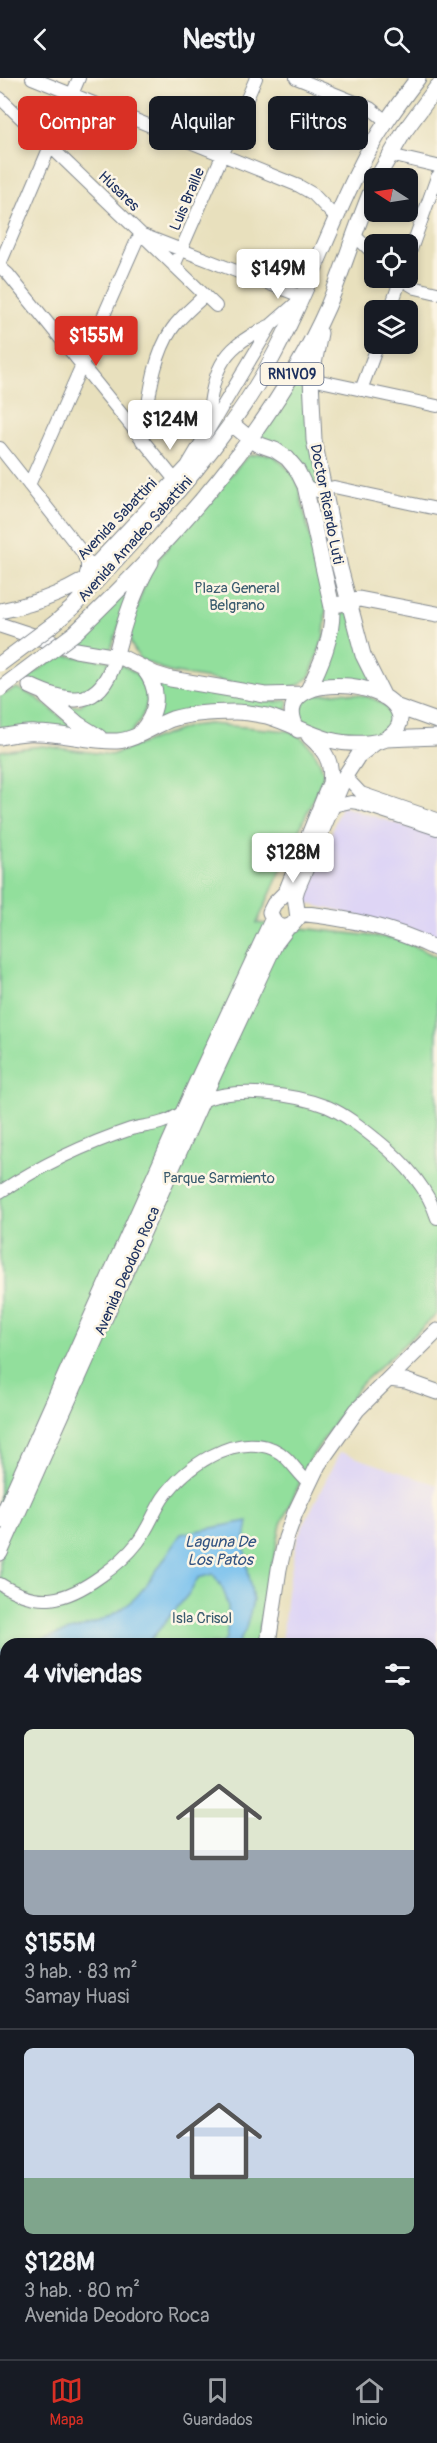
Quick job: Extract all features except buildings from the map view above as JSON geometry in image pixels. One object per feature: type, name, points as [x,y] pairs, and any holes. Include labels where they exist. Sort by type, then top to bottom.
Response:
[{"type":"main road","name":"Avenida Amadeo Sabattini","points":[[0,664],[72,608],[177,483],[232,424],[277,350],[303,297],[359,168],[386,120],[418,78]]},
{"type":"main road","name":"Avenida Amadeo Sabattini","points":[[383,168],[437,87]]},
{"type":"main road","name":"Avenida Amadeo Sabattini","points":[[0,689],[75,632],[171,532],[214,484],[249,439],[292,374],[328,305],[364,209]]},
{"type":"main road","name":"Doctor Ricardo Luti","points":[[328,305],[311,379],[313,432],[324,491],[363,655],[389,701]]},
{"type":"main road","name":"Doctor Ricardo Luti","points":[[232,424],[249,439],[287,458],[297,470],[305,486],[332,607],[331,625],[323,658],[305,692],[292,710],[293,719],[303,732]]},
{"type":"main road","name":"RN1V09","points":[[0,611],[21,607],[74,585],[99,570],[162,505],[177,483]]},
{"type":"main road","name":"RN1V09","points":[[0,669],[30,686],[60,698],[77,700],[94,693],[105,681],[142,579],[171,532]]},
{"type":"main road","points":[[332,607],[349,600],[359,599],[437,614]]},
{"type":"main road","points":[[0,624],[21,607]]},
{"type":"main road","points":[[0,624],[76,650],[115,656],[161,677],[265,695],[346,686],[437,721]]},
{"type":"main road","points":[[140,732],[151,718],[156,699],[154,684],[144,669]]},
{"type":"main road","points":[[30,686],[51,699],[78,724],[104,740]]},
{"type":"main road","points":[[382,740],[399,725],[399,716],[389,701]]},
{"type":"main road","points":[[0,737],[35,733],[123,740],[183,716],[237,712],[265,716],[303,732],[345,743],[437,737]]},
{"type":"main road","name":"Avenida Deodoro Roca","points":[[0,1521],[272,920],[270,912],[286,892],[330,783],[332,772],[326,752],[303,732]]},
{"type":"main road","name":"Avenida Deodoro Roca","points":[[0,1553],[202,1101],[275,944],[288,927],[296,922],[297,889],[345,776],[358,756],[382,740]]},
{"type":"main road","points":[[277,901],[288,900],[298,910],[380,927],[437,949]]},
{"type":"main road","points":[[272,920],[280,927],[288,927]]},
{"type":"main road","points":[[269,1638],[281,1559],[295,1513],[309,1483],[336,1437],[357,1410],[437,1329]]},
{"type":"main road","points":[[400,1367],[410,1376],[437,1386]]},
{"type":"main road","points":[[389,1379],[406,1381],[437,1392]]},
{"type":"street","points":[[32,78],[306,190],[337,219]]},
{"type":"street","points":[[72,94],[78,78]]},
{"type":"street","name":"Luis Braille","points":[[174,266],[256,78]]},
{"type":"street","points":[[296,78],[370,108],[386,120]]},
{"type":"street","name":"Húsares","points":[[0,98],[18,115]]},
{"type":"street","points":[[48,150],[0,266],[177,483]]},
{"type":"street","name":"Húsares","points":[[54,150],[216,306]]},
{"type":"street","points":[[390,155],[437,166]]},
{"type":"street","points":[[417,234],[437,177]]},
{"type":"street","points":[[354,234],[364,244]]},
{"type":"street","points":[[29,485],[137,240],[143,235],[303,297]]},
{"type":"street","points":[[416,288],[437,293]]},
{"type":"street","points":[[142,441],[154,378],[166,342],[181,318],[205,295]]},
{"type":"street","name":"Avenida Sabattini","points":[[74,585],[177,483],[271,325],[303,297]]},
{"type":"street","points":[[205,436],[213,383],[225,358],[240,341],[271,325]]},
{"type":"street","points":[[361,390],[374,354]]},
{"type":"street","points":[[311,379],[437,406]]},
{"type":"street","points":[[218,411],[232,424]]},
{"type":"street","points":[[0,448],[82,552],[87,562],[87,572]]},
{"type":"street","points":[[305,486],[324,491],[334,487],[437,509]]},
{"type":"street","points":[[345,776],[361,793],[437,819]]},
{"type":"street","points":[[333,806],[351,802],[358,803],[437,829]]},
{"type":"street","points":[[0,1191],[59,1159],[129,1130],[159,1124],[202,1101],[229,1095],[265,1094],[294,1098],[329,1108],[373,1137],[401,1162],[422,1188],[437,1218]]},
{"type":"street","points":[[0,1584],[23,1596],[45,1600],[68,1596],[80,1590],[130,1551],[174,1484],[207,1459],[226,1449],[252,1445],[272,1449],[288,1459],[309,1483]]},
{"type":"shaded area","points":[[341,806],[437,836],[437,942],[408,929],[306,903]]},
{"type":"shaded area","points":[[340,1452],[437,1485],[437,1638],[283,1638],[287,1591],[298,1536]]},
{"type":"green space","points":[[313,343],[318,487],[257,440]]},
{"type":"green space","name":"Plaza General Belgrano","points":[[273,455],[296,476],[326,607],[324,637],[310,676],[299,685],[279,691],[169,672],[140,659],[131,644],[129,630],[149,572],[172,541],[243,461],[248,456]]},
{"type":"green space","points":[[136,580],[110,651],[77,645]]},
{"type":"green space","points":[[349,612],[377,689],[315,684],[336,616]]},
{"type":"green space","points":[[60,655],[110,661],[95,686],[78,693],[50,690],[25,680]]},
{"type":"green space","points":[[118,664],[140,677],[147,695],[143,714],[129,735],[98,733],[66,707],[81,705]]},
{"type":"green space","points":[[158,684],[276,702],[288,700],[286,720],[273,714],[154,722]]},
{"type":"green space","points":[[17,688],[37,698],[82,734],[0,733],[0,696]]},
{"type":"green space","points":[[343,692],[371,698],[383,704],[392,715],[388,730],[357,737],[305,727],[298,713],[308,696]]},
{"type":"green space","name":"Parque Sarmiento","points":[[209,724],[289,731],[307,743],[320,762],[324,775],[257,923],[399,939],[437,957],[437,1314],[359,1386],[312,1456],[281,1524],[257,1638],[0,1638],[0,751],[43,746],[111,755],[190,726]]},
{"type":"water","name":"Laguna De Los Patos","points":[[248,1521],[244,1545],[253,1601],[241,1638],[226,1638],[228,1605],[223,1590],[213,1574],[198,1578],[191,1591],[152,1638],[46,1638],[84,1627],[124,1607],[148,1583],[181,1534]]},
{"type":"park label","name":"Isla Crisol","points":[[202,1618]]}]
